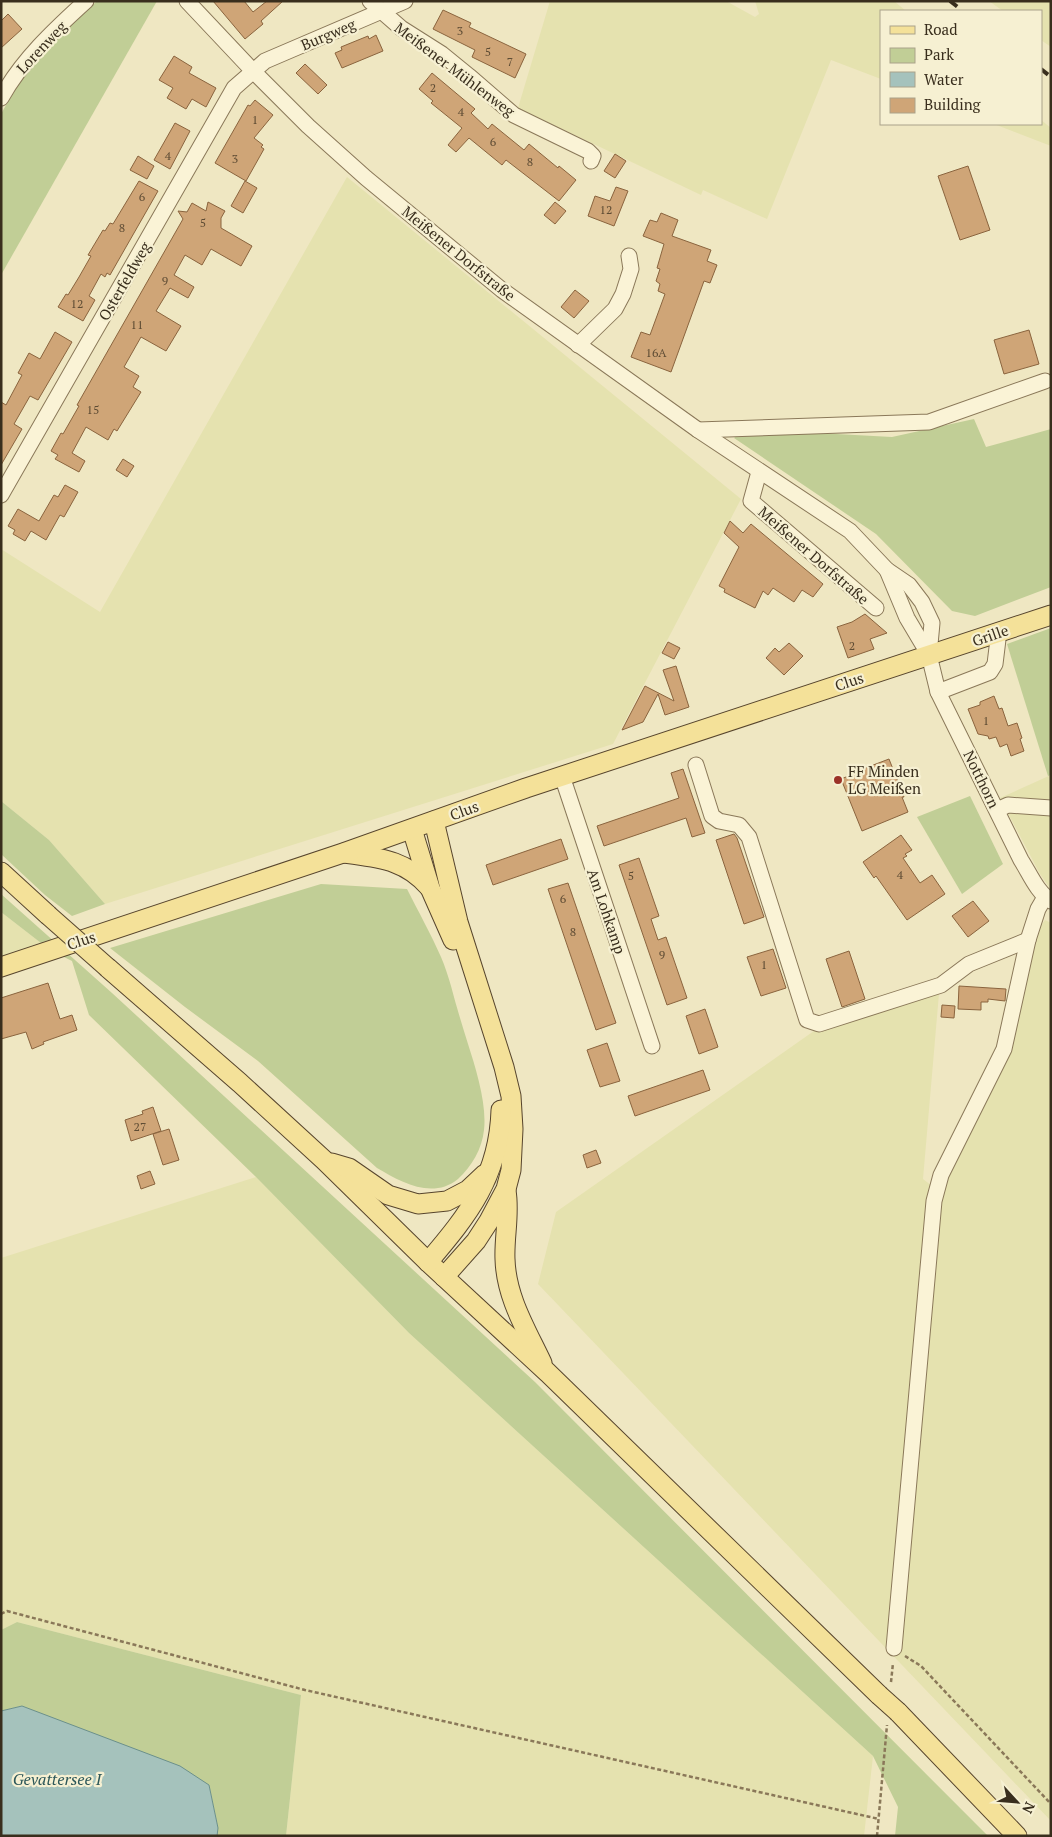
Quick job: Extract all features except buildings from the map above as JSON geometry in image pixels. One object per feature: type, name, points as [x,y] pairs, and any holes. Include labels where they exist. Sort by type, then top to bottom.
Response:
[{"type":"main road","name":"Grille","points":[[929,656],[1051,615]]},
{"type":"main road","name":"Clus","points":[[1,967],[412,829],[562,776],[929,656]]},
{"type":"main road","points":[[434,821],[458,922],[504,1067],[511,1096],[513,1129],[511,1170],[506,1190],[490,1221],[476,1241],[444,1277]]},
{"type":"main road","points":[[412,829],[430,888],[448,928],[488,1042],[501,1103],[500,1132],[491,1168],[478,1196],[460,1225],[428,1262]]},
{"type":"main road","points":[[343,852],[394,861],[419,875],[430,888]]},
{"type":"main road","points":[[1,872],[240,1083],[324,1160],[428,1262],[885,1691],[893,1718],[1017,1836]]},
{"type":"main road","points":[[324,1160],[349,1168],[388,1195],[418,1204],[447,1201],[468,1190],[491,1168]]},
{"type":"main road","points":[[506,1190],[508,1201],[505,1261],[510,1296],[548,1373]]},
{"type":"street","name":"Lorenweg","points":[[1,98],[13,77],[58,26],[86,1]]},
{"type":"street","name":"Meißener Dorfstraße","points":[[187,1],[308,126],[366,178],[502,290],[698,430],[759,472],[850,530],[887,570],[907,618],[929,656]]},
{"type":"street","name":"Meißener Mühlenweg","points":[[370,1],[402,28],[442,54],[507,110],[588,151],[593,156],[591,161]]},
{"type":"street","name":"Burgweg","points":[[253,71],[265,60],[405,1]]},
{"type":"street","name":"Osterfeldweg","points":[[1,496],[234,88],[253,71]]},
{"type":"street","points":[[578,345],[615,309],[623,294],[631,269],[630,256]]},
{"type":"street","points":[[698,430],[929,422],[1045,381]]},
{"type":"street","name":"Meißener Dorfstraße","points":[[759,472],[751,501],[876,608]]},
{"type":"street","points":[[938,692],[990,672],[995,664],[999,631]]},
{"type":"street","name":"Notthorn","points":[[894,1648],[934,1201],[941,1175],[1004,1049],[1028,940],[1038,909],[1048,899],[1021,860],[938,692],[929,656]]},
{"type":"street","points":[[696,764],[712,816],[719,821],[739,825],[749,838],[808,1020],[819,1024],[941,985],[969,964],[1028,940]]},
{"type":"street","name":"Am Lohkamp","points":[[562,776],[652,1046]]},
{"type":"street","points":[[997,810],[1008,805],[1051,808]]},
{"type":"path","points":[[1,1614],[7,1611],[305,1690],[879,1819]]},
{"type":"path","points":[[885,1691],[894,1648],[921,1666],[1051,1804]]},
{"type":"path","points":[[877,1836],[893,1718]]},
{"type":"shaded area","points":[[550,1],[726,1],[755,17],[759,14],[755,1],[894,1],[905,10],[880,10],[880,79],[831,60],[767,219],[703,190],[701,195],[518,108]]},
{"type":"shaded area","points":[[989,1],[1051,1],[1051,47],[1042,41],[1042,10],[1002,10]]},
{"type":"shaded area","points":[[1042,121],[1051,128],[1051,146],[997,125],[1042,125]]},
{"type":"shaded area","points":[[347,177],[741,499],[613,744],[105,904],[49,840],[1,801],[1,549],[100,612]]},
{"type":"shaded area","points":[[1051,775],[1051,890],[1040,874],[1000,798]]},
{"type":"shaded area","points":[[1,912],[50,950],[1,966]]},
{"type":"shaded area","points":[[1045,920],[1051,923],[1051,1821],[538,1284],[556,1212],[821,1026],[940,982],[923,1179],[940,1192],[1008,1048],[1036,932]]},
{"type":"shaded area","points":[[256,1177],[409,1333],[873,1756],[864,1836],[286,1836],[301,1695],[17,1622],[1,1630],[1,1258]]},
{"type":"green space","points":[[97,1],[157,1],[1,275],[1,114],[19,82],[65,30]]},
{"type":"green space","points":[[974,419],[986,447],[1051,429],[1051,587],[975,616],[952,611],[876,534],[734,438],[744,429],[892,437]]},
{"type":"green space","points":[[1051,628],[1051,775],[1048,776],[1007,644]]},
{"type":"green space","points":[[970,796],[1003,864],[962,894],[917,817]]},
{"type":"green space","points":[[1,801],[49,840],[105,904],[72,916],[45,895],[1,854]]},
{"type":"green space","points":[[321,884],[407,889],[442,960],[477,1075],[485,1120],[483,1137],[476,1157],[458,1179],[448,1185],[438,1188],[417,1187],[396,1179],[377,1168],[258,1061],[110,948]]},
{"type":"green space","points":[[1,894],[112,993],[535,1382],[988,1836],[895,1836],[898,1807],[873,1756],[409,1333],[256,1177],[89,1015],[72,961],[50,950],[1,912]]},
{"type":"green space","points":[[17,1622],[301,1695],[286,1836],[217,1836],[218,1828],[209,1785],[22,1706],[1,1711],[1,1630]]},
{"type":"water","name":"Gevattersee I","points":[[22,1706],[180,1766],[209,1785],[218,1828],[217,1836],[1,1836],[1,1711]]},
{"type":"railway","points":[[950,1],[962,10]]},
{"type":"railway","points":[[1042,70],[1051,77]]},
{"type":"place","name":"FF Minden LG Meißen","points":[[838,780]]}]
